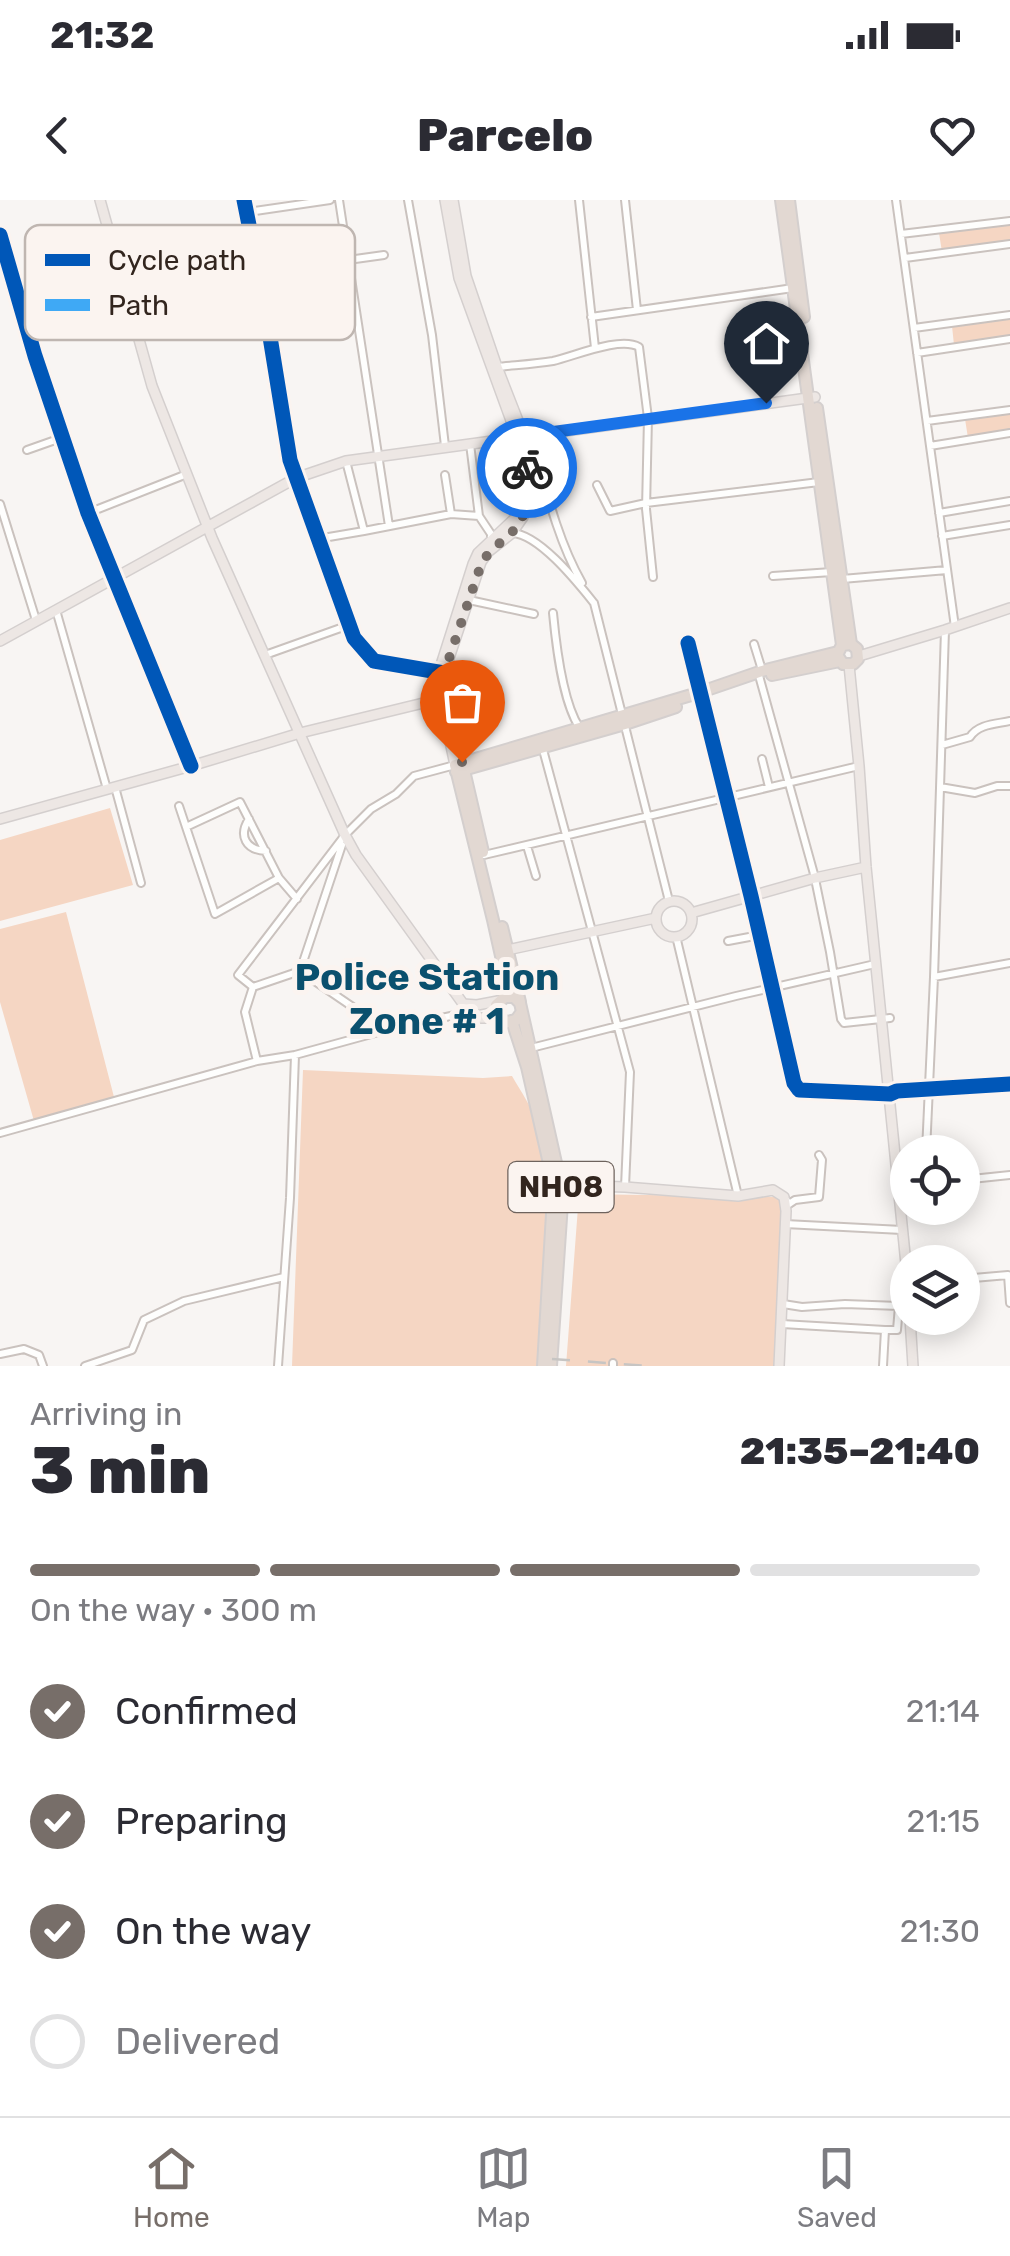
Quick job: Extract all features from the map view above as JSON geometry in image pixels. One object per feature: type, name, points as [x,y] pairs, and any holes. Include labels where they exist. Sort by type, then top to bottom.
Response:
[{"type":"highway","points":[[781,200],[797,287]]},
{"type":"highway","points":[[789,200],[812,397],[842,579],[844,654]]},
{"type":"highway","points":[[812,397],[844,654]]},
{"type":"highway","points":[[502,999],[514,997],[518,1012],[499,1018],[496,1010],[502,999],[503,965],[459,767],[624,720],[760,674],[857,649],[858,656]]},
{"type":"highway","points":[[541,744],[580,728],[624,720]]},
{"type":"highway","name":"NH08","points":[[459,767],[507,950],[526,1066],[550,1168],[554,1197],[543,1366]]},
{"type":"highway","name":"NH08","points":[[518,1012],[561,1185],[551,1366]]},
{"type":"main road","points":[[100,200],[107,225]]},
{"type":"main road","points":[[446,200],[459,278],[520,436],[518,513],[509,530],[478,552],[441,672],[459,767]]},
{"type":"main road","points":[[441,672],[482,562],[526,511],[526,454],[466,276],[453,200]]},
{"type":"main road","points":[[140,340],[152,386],[207,527],[345,835],[466,1008],[479,1018],[499,1018]]},
{"type":"main road","points":[[0,641],[296,478],[346,460],[812,397]]},
{"type":"main road","points":[[858,656],[950,629],[1010,605]]},
{"type":"main road","points":[[844,654],[896,1135]]},
{"type":"main road","points":[[0,819],[300,733],[444,698]]},
{"type":"main road","points":[[690,913],[866,868]]},
{"type":"main road","points":[[669,902],[682,903],[690,913],[690,926],[682,934],[664,933],[659,928],[656,918],[660,908],[669,902]]},
{"type":"main road","points":[[507,950],[656,918]]},
{"type":"main road","points":[[466,1008],[502,999]]},
{"type":"main road","points":[[561,1185],[738,1196],[772,1190],[784,1196],[779,1366]]},
{"type":"main road","points":[[902,1225],[904,1245]]},
{"type":"main road","points":[[911,1337],[913,1366]]},
{"type":"street","points":[[244,200],[250,225]]},
{"type":"street","points":[[248,212],[330,200]]},
{"type":"street","points":[[340,200],[343,225]]},
{"type":"street","points":[[408,200],[446,446]]},
{"type":"street","points":[[578,200],[596,348]]},
{"type":"street","points":[[625,200],[637,310]]},
{"type":"street","points":[[896,200],[947,570],[950,629],[927,1135]]},
{"type":"street","points":[[901,234],[1010,220]]},
{"type":"street","points":[[0,235],[25,318]]},
{"type":"street","points":[[904,258],[1010,244]]},
{"type":"street","points":[[355,259],[384,255]]},
{"type":"street","points":[[591,317],[797,287]]},
{"type":"street","points":[[355,307],[389,526]]},
{"type":"street","points":[[914,328],[1010,316]]},
{"type":"street","points":[[917,353],[1010,339]]},
{"type":"street","points":[[32,340],[88,513],[192,766]]},
{"type":"street","points":[[270,340],[290,460],[354,638],[374,661],[441,672]]},
{"type":"street","points":[[497,367],[552,361],[631,343],[639,348],[648,418],[646,503],[653,577]]},
{"type":"street","points":[[926,422],[1010,410]]},
{"type":"street","points":[[930,446],[1010,434]]},
{"type":"street","points":[[27,450],[61,438]]},
{"type":"street","points":[[470,443],[480,516],[491,540]]},
{"type":"street","points":[[526,454],[538,462],[569,558],[594,603],[669,902]]},
{"type":"street","points":[[346,460],[364,531]]},
{"type":"street","points":[[88,513],[187,474]]},
{"type":"street","points":[[445,475],[450,514]]},
{"type":"street","points":[[597,485],[610,511],[646,503],[820,482]]},
{"type":"street","points":[[939,512],[1010,501]]},
{"type":"street","points":[[0,504],[36,620]]},
{"type":"street","points":[[317,539],[450,514],[480,516]]},
{"type":"street","points":[[942,536],[1010,525]]},
{"type":"street","points":[[509,530],[522,533],[566,567],[594,603]]},
{"type":"street","points":[[0,554],[12,547]]},
{"type":"street","points":[[842,579],[947,570]]},
{"type":"street","points":[[773,576],[832,572]]},
{"type":"street","points":[[468,600],[534,614]]},
{"type":"street","points":[[56,609],[141,883]]},
{"type":"street","points":[[553,613],[557,650],[575,722],[580,728]]},
{"type":"street","points":[[265,656],[349,625]]},
{"type":"street","points":[[688,643],[794,1083],[799,1090],[890,1094],[897,1090],[1010,1084]]},
{"type":"street","points":[[754,644],[815,878],[841,1019],[844,1023],[885,1019]]},
{"type":"street","points":[[942,746],[970,737],[982,727],[1010,721]]},
{"type":"street","points":[[541,744],[630,1072],[625,1187]]},
{"type":"street","points":[[762,759],[769,787]]},
{"type":"street","points":[[484,856],[859,766]]},
{"type":"street","points":[[253,988],[238,976],[345,835],[414,776],[459,767]]},
{"type":"street","points":[[940,787],[975,793],[1010,786]]},
{"type":"street","points":[[186,827],[240,802],[278,878],[298,900]]},
{"type":"street","points":[[179,806],[215,914],[278,878]]},
{"type":"street","points":[[249,819],[243,830],[246,842],[250,848],[266,851]]},
{"type":"street","points":[[300,972],[345,835]]},
{"type":"street","points":[[527,846],[536,876]]},
{"type":"street","points":[[728,941],[760,935]]},
{"type":"street","points":[[676,936],[738,1196]]},
{"type":"street","points":[[934,976],[1010,963]]},
{"type":"street","points":[[530,1049],[875,964]]},
{"type":"street","points":[[253,988],[300,972]]},
{"type":"street","points":[[300,972],[386,1030]]},
{"type":"street","points":[[253,988],[244,1012],[257,1061]]},
{"type":"street","points":[[0,1133],[466,1008]]},
{"type":"street","points":[[278,1366],[290,1198],[294,1056]]},
{"type":"street","points":[[784,1196],[789,1204],[819,1197],[819,1155]]},
{"type":"street","points":[[980,1178],[1010,1175]]},
{"type":"street","points":[[785,1224],[902,1230]]},
{"type":"street","points":[[980,1278],[1008,1276],[1010,1303]]},
{"type":"street","points":[[85,1366],[132,1350],[144,1320],[184,1301],[284,1277]]},
{"type":"street","points":[[782,1304],[898,1306],[898,1330],[782,1324]]},
{"type":"street","points":[[885,1330],[906,1330],[911,1337]]},
{"type":"street","points":[[884,1366],[885,1330]]},
{"type":"street","points":[[0,1354],[24,1349],[39,1355],[43,1366]]},
{"type":"shaded area","points":[[1010,224],[1010,243],[942,252],[939,233]]},
{"type":"shaded area","points":[[1010,318],[1010,338],[954,345],[952,326]]},
{"type":"shaded area","points":[[1010,414],[1010,432],[968,438],[965,419]]},
{"type":"shaded area","points":[[110,808],[133,885],[0,921],[0,840]]},
{"type":"shaded area","points":[[66,912],[114,1097],[34,1121],[0,1002],[0,929]]},
{"type":"shaded area","points":[[303,1070],[512,1076],[535,1119],[548,1184],[549,1245],[539,1366],[292,1366]]},
{"type":"shaded area","points":[[579,1194],[783,1197],[775,1366],[566,1366]]},
{"type":"railway","points":[[552,1359],[649,1366]]},
{"type":"cycle path","points":[[244,200],[249,225]]},
{"type":"cycle path","points":[[0,235],[25,321]]},
{"type":"cycle path","points":[[30,340],[88,513],[191,766]]},
{"type":"cycle path","points":[[270,340],[290,460],[354,638],[374,661],[444,673]]},
{"type":"cycle path","points":[[688,643],[794,1083],[799,1090],[890,1094],[1010,1084]]},
{"type":"way so far","points":[[462,762],[444,673],[482,562],[512,532],[526,511],[527,468]]},
{"type":"district","name":"Police Station Zone # 1","points":[[427,999]]},
{"type":"route","points":[[527,468],[524,436],[766,403]]}]
